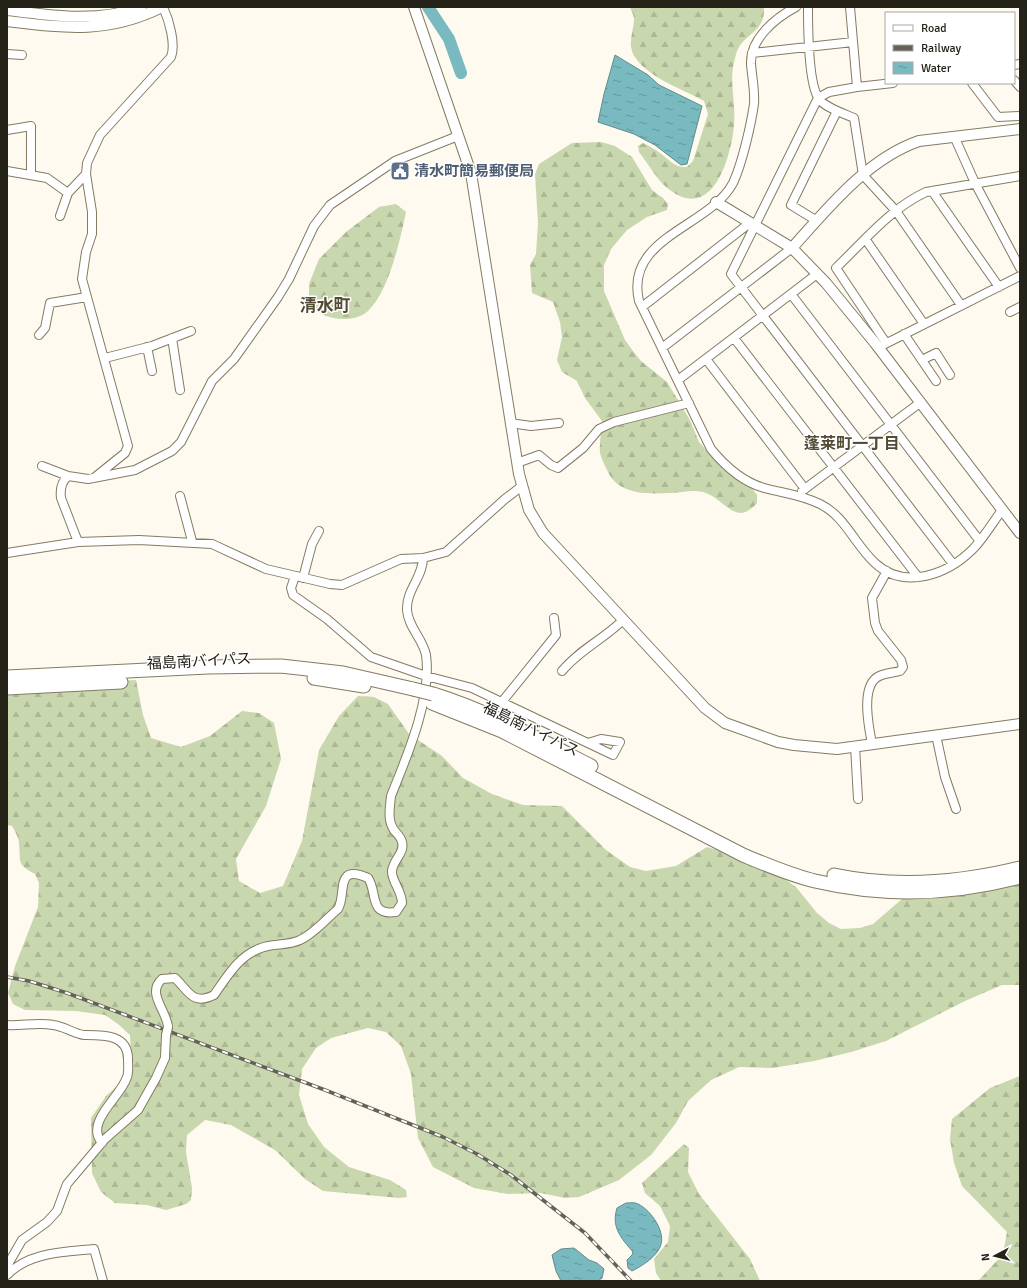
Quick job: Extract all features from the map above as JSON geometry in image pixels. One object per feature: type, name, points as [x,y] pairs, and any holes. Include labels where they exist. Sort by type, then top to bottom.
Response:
[{"type":"highway","name":"福島南バイパス","points":[[7,678],[208,667],[281,666],[343,673],[432,698],[467,705],[502,720],[742,845],[778,860],[813,871],[850,879],[888,883],[914,883],[966,879],[1020,868]]},
{"type":"highway","name":"福島南バイパス","points":[[7,688],[255,674],[318,678],[382,690],[413,693]]},
{"type":"highway","name":"福島南バイパス","points":[[432,698],[467,716],[502,731],[743,855],[779,870],[814,881],[851,888],[889,892],[915,892],[968,889],[1020,877]]},
{"type":"street","points":[[7,10],[93,18],[162,7],[167,16],[174,51],[171,57],[100,134],[87,163],[86,174],[92,212],[92,234],[82,279],[128,446],[125,453],[93,478]]},
{"type":"street","points":[[414,7],[471,173],[478,209],[517,463],[529,510],[543,533],[705,708],[725,723],[749,732],[794,745],[838,748],[1020,724]]},
{"type":"street","points":[[796,7],[767,29],[758,40],[752,53],[751,63],[754,104],[735,177],[725,194],[648,255],[642,264],[638,282],[638,296],[642,307],[711,449],[728,467],[744,479],[763,488],[796,495],[821,504],[835,514],[875,563],[887,571],[901,576],[918,577],[931,575],[953,564],[974,548],[1002,510]]},
{"type":"street","points":[[808,7],[809,48],[815,92],[819,101],[854,118],[863,175],[896,211],[961,305]]},
{"type":"street","points":[[850,7],[857,87]]},
{"type":"street","points":[[7,21],[61,27],[94,27],[136,11]]},
{"type":"street","points":[[752,53],[809,48],[853,42]]},
{"type":"street","points":[[7,54],[22,55]]},
{"type":"street","points":[[885,84],[830,92],[818,98],[753,223],[731,274],[953,564]]},
{"type":"street","points":[[973,84],[998,117],[1020,116]]},
{"type":"street","points":[[816,221],[791,205],[837,111]]},
{"type":"street","points":[[7,130],[31,126],[31,174]]},
{"type":"street","points":[[662,348],[792,248],[816,221],[863,175],[886,157],[909,144],[919,141],[1020,129]]},
{"type":"street","points":[[42,466],[68,476],[93,478],[135,470],[172,451],[181,442],[212,381],[234,359],[260,324],[289,279],[314,226],[330,205],[395,161],[458,136]]},
{"type":"street","points":[[954,136],[975,183],[1020,268]]},
{"type":"street","points":[[7,171],[31,174],[52,179],[68,193]]},
{"type":"street","points":[[60,216],[68,193],[86,174]]},
{"type":"street","points":[[1020,176],[932,191],[916,196],[896,211],[836,268],[882,345],[921,402],[1020,533]]},
{"type":"street","points":[[932,191],[999,287]]},
{"type":"street","points":[[716,202],[792,248],[882,345]]},
{"type":"street","points":[[642,307],[753,223]]},
{"type":"street","points":[[866,240],[924,324]]},
{"type":"street","points":[[678,380],[817,274]]},
{"type":"street","points":[[882,345],[1020,276]]},
{"type":"street","points":[[791,294],[979,540]]},
{"type":"street","points":[[39,335],[45,328],[50,303],[87,297]]},
{"type":"street","points":[[1010,312],[1020,307]]},
{"type":"street","points":[[105,358],[147,347],[191,331]]},
{"type":"street","points":[[904,334],[936,381]]},
{"type":"street","points":[[172,338],[180,390]]},
{"type":"street","points":[[734,338],[918,577]]},
{"type":"street","points":[[147,347],[152,371]]},
{"type":"street","points":[[922,360],[936,353],[950,375]]},
{"type":"street","points":[[706,359],[805,489]]},
{"type":"street","points":[[796,495],[921,402]]},
{"type":"street","points":[[517,463],[539,455],[551,465],[560,467],[583,448],[599,429],[614,422],[689,403]]},
{"type":"street","points":[[510,423],[531,426],[559,423]]},
{"type":"street","points":[[68,476],[62,485],[61,498],[78,542]]},
{"type":"street","points":[[7,553],[78,542],[139,540],[192,542],[218,546],[253,563],[299,577],[330,584],[342,584],[401,559],[423,558],[451,550],[504,499],[522,486]]},
{"type":"street","points":[[180,496],[192,542]]},
{"type":"street","points":[[319,530],[299,577],[291,588],[293,595],[327,619],[371,657],[426,676],[472,688],[501,703],[588,742]]},
{"type":"street","points":[[7,1266],[22,1240],[52,1217],[57,1211],[67,1184],[102,1143],[138,1110],[156,1078],[165,1058],[167,1031],[156,995],[157,984],[162,978],[175,978],[189,995],[194,997],[210,997],[214,995],[230,971],[244,957],[260,948],[298,941],[307,936],[338,909],[341,903],[342,882],[354,874],[368,878],[373,885],[373,896],[377,906],[383,911],[396,912],[400,907],[402,897],[392,872],[393,866],[403,847],[400,837],[392,828],[390,820],[391,796],[415,729],[424,695],[426,676],[425,651],[412,628],[407,610],[409,592],[418,576],[423,558]]},
{"type":"street","points":[[872,744],[868,698],[873,682],[881,676],[900,672],[903,667],[901,660],[878,631],[875,623],[872,598],[887,571]]},
{"type":"street","points":[[501,703],[556,635],[554,618]]},
{"type":"street","points":[[562,671],[579,653],[613,630],[623,620]]},
{"type":"street","points":[[936,735],[945,777],[956,809]]},
{"type":"street","points":[[855,746],[858,799]]},
{"type":"street","points":[[7,1025],[51,1024],[81,1035],[102,1035],[118,1039],[123,1043],[127,1048],[128,1054],[127,1077],[97,1125],[96,1135],[102,1143]]},
{"type":"street","points":[[7,1275],[27,1260],[62,1252],[94,1249],[103,1281]]},
{"type":"green space","points":[[630,7],[764,7],[763,20],[741,44],[735,58],[732,74],[734,125],[732,139],[723,170],[716,184],[706,194],[695,199],[681,197],[665,186],[655,175],[639,152],[638,146],[643,143],[656,150],[675,165],[687,167],[693,161],[708,114],[704,101],[673,86],[651,73],[635,57],[631,47],[634,18]]},
{"type":"green space","points":[[601,142],[615,146],[632,157],[652,190],[663,198],[668,204],[667,210],[647,217],[627,230],[611,249],[604,265],[604,291],[625,340],[641,361],[667,382],[690,420],[699,442],[723,469],[750,486],[757,495],[757,503],[749,510],[742,513],[730,509],[711,495],[703,492],[643,493],[634,492],[619,485],[613,480],[602,460],[600,444],[602,421],[585,398],[577,381],[562,372],[557,360],[562,337],[560,322],[553,302],[532,293],[530,265],[536,254],[538,223],[535,174],[539,164],[572,143]]},
{"type":"green space","points":[[396,204],[406,212],[393,264],[382,291],[375,302],[368,311],[358,317],[347,319],[329,317],[316,310],[309,304],[309,284],[319,259],[346,232],[379,207]]},
{"type":"green space","points":[[136,680],[143,715],[151,738],[181,747],[210,736],[242,711],[259,713],[274,723],[281,759],[266,806],[236,859],[239,881],[260,893],[283,886],[302,841],[319,750],[339,716],[358,696],[374,697],[388,704],[409,734],[442,756],[463,778],[492,794],[523,805],[562,806],[606,850],[630,867],[646,871],[676,866],[707,847],[762,863],[796,887],[817,913],[829,923],[841,929],[860,928],[873,924],[909,893],[1020,881],[1020,985],[1002,985],[965,1001],[886,1041],[851,1052],[814,1061],[773,1068],[739,1067],[711,1080],[688,1101],[676,1123],[651,1155],[619,1180],[579,1197],[565,1198],[541,1193],[508,1194],[474,1188],[433,1167],[418,1138],[411,1074],[401,1046],[386,1032],[368,1028],[331,1038],[316,1048],[302,1069],[299,1095],[308,1124],[324,1147],[349,1167],[390,1180],[406,1190],[407,1197],[399,1198],[323,1191],[305,1179],[275,1150],[231,1125],[205,1120],[187,1135],[186,1152],[192,1188],[191,1200],[186,1204],[166,1210],[147,1205],[115,1203],[101,1192],[92,1173],[91,1118],[106,1096],[128,1076],[131,1054],[130,1035],[105,1015],[76,1011],[25,1010],[13,1004],[8,993],[15,966],[38,907],[39,883],[35,874],[22,865],[18,837],[12,826],[7,825],[7,685]]},
{"type":"green space","points":[[1020,1076],[1020,1281],[976,1281],[980,1279],[1003,1254],[1007,1232],[962,1186],[954,1163],[950,1139],[952,1119],[990,1088]]},
{"type":"green space","points":[[684,1144],[689,1148],[688,1172],[699,1194],[750,1259],[760,1281],[661,1281],[656,1273],[654,1259],[668,1242],[670,1226],[660,1206],[645,1193],[642,1183]]},
{"type":"water","points":[[615,55],[648,75],[659,85],[702,106],[687,164],[681,165],[655,145],[634,134],[598,122]]},
{"type":"water","points":[[626,1203],[637,1203],[648,1211],[660,1229],[662,1241],[658,1251],[652,1258],[632,1271],[628,1268],[627,1260],[633,1252],[618,1232],[615,1221],[617,1208]]},
{"type":"water","points":[[574,1248],[589,1260],[597,1263],[604,1269],[602,1278],[598,1281],[561,1281],[556,1271],[552,1255],[561,1249]]},
{"type":"waterway","points":[[428,7],[449,39],[461,73]]},
{"type":"railway","points":[[7,977],[29,981],[67,993],[325,1090],[443,1137],[477,1154],[511,1175],[585,1233],[631,1281]]},
{"type":"place","name":"清水町簡易郵便局","points":[[400,171]]},
{"type":"district","name":"清水町","points":[[325,305]]},
{"type":"district","name":"蓬莱町一丁目","points":[[852,444]]}]
